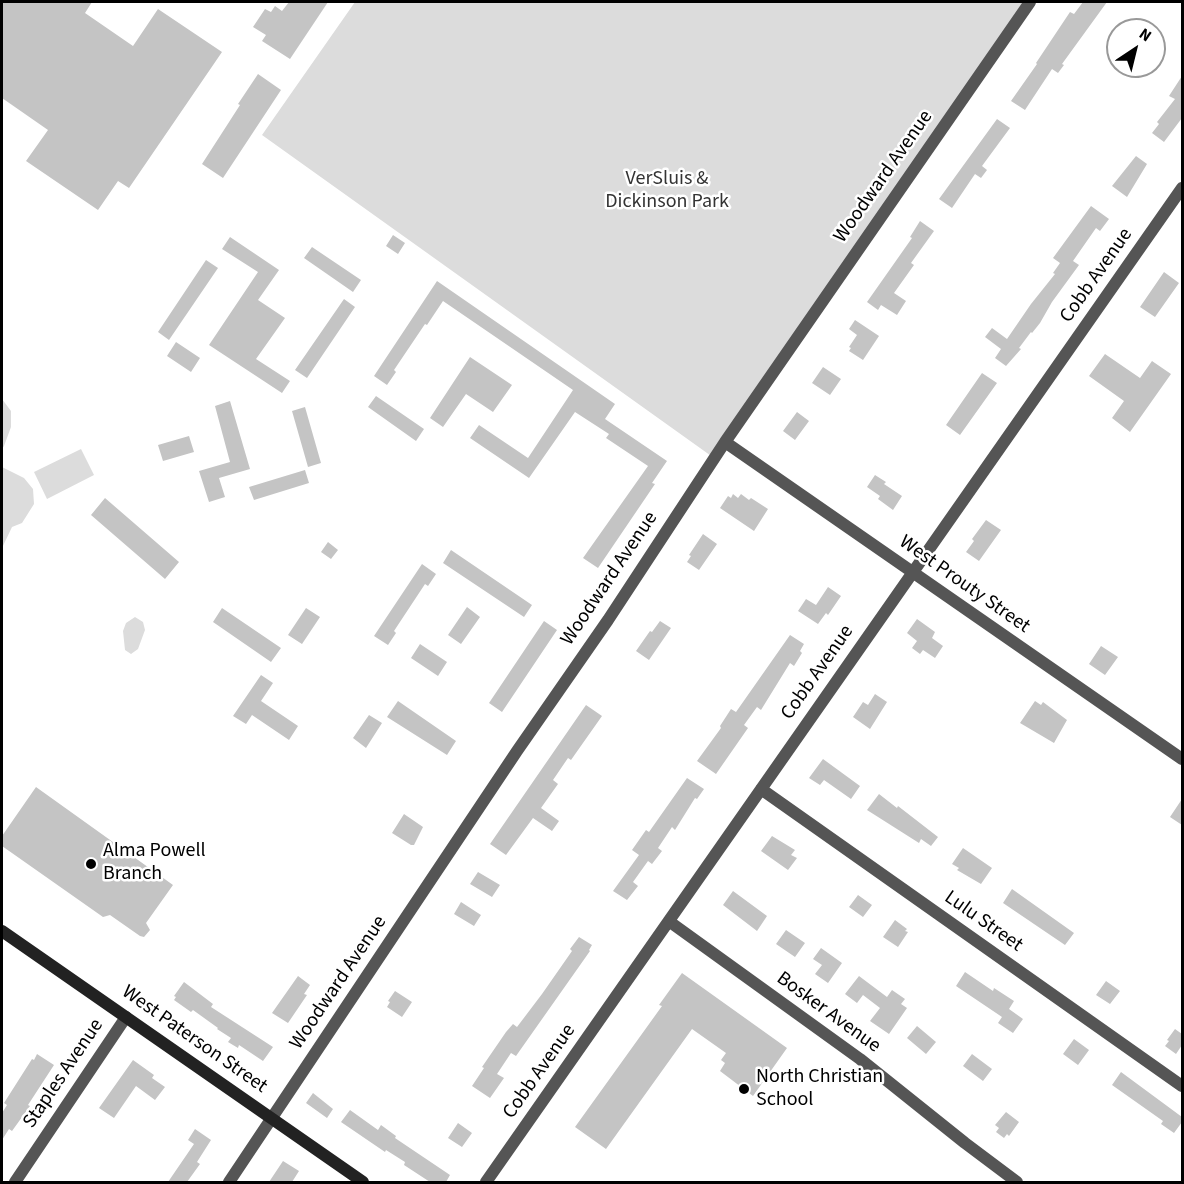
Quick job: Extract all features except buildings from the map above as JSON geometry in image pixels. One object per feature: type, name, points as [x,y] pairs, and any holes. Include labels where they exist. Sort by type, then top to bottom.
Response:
[{"type":"street","name":"Woodward Avenue","points":[[229,1182],[517,751],[608,620],[725,442],[1030,2]]},
{"type":"street","name":"Cobb Avenue","points":[[486,1182],[1182,188]]},
{"type":"street","name":"West Prouty Street","points":[[725,442],[1182,759]]},
{"type":"street","name":"Lulu Street","points":[[761,789],[1182,1086]]},
{"type":"street","name":"Bosker Avenue","points":[[670,922],[860,1059],[1017,1182]]},
{"type":"street","name":"West Paterson Street","points":[[2,931],[363,1182]]},
{"type":"street","name":"Staples Avenue","points":[[15,1182],[126,1017]]},
{"type":"green space","name":"VerSluis & Dickinson Park","points":[[355,2],[1029,2],[714,458],[262,135]]},
{"type":"green space","points":[[2,399],[11,411],[11,427],[2,449]]},
{"type":"green space","points":[[81,449],[94,475],[47,499],[34,472]]},
{"type":"green space","points":[[2,467],[24,478],[33,489],[34,504],[22,523],[12,527],[2,548]]},
{"type":"green space","points":[[135,617],[143,622],[145,630],[138,649],[131,654],[125,650],[123,631],[126,623]]},
{"type":"place","name":"Alma Powell Branch","points":[[91,864]]},
{"type":"place","name":"North Christian School","points":[[744,1089]]}]
